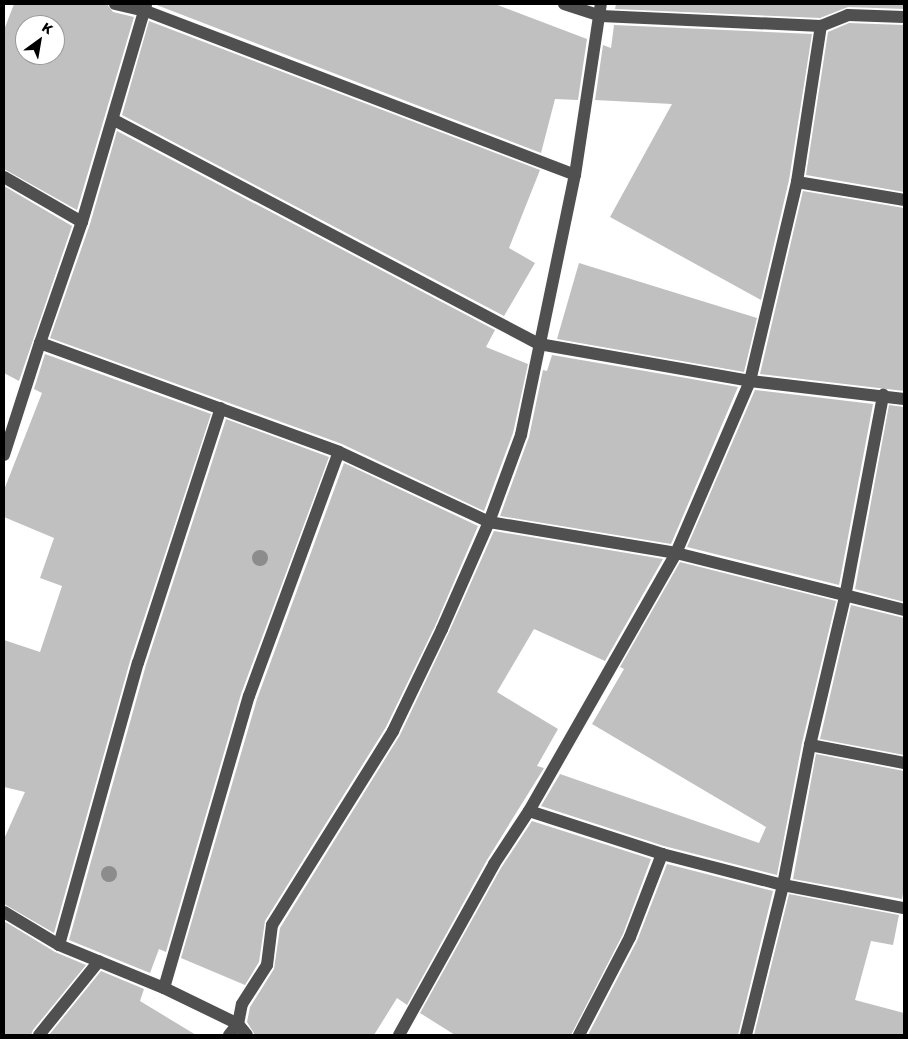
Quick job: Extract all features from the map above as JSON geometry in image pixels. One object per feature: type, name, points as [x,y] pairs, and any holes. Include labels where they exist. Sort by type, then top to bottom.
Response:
[{"type":"street","points":[[115,4],[146,7],[575,175]]},
{"type":"street","points":[[564,4],[601,10],[821,26],[849,9],[904,17]]},
{"type":"street","points":[[4,455],[82,222],[114,120],[146,7]]},
{"type":"street","points":[[230,1035],[238,1024],[242,1004],[267,965],[272,926],[393,731],[442,629],[489,522],[521,435],[575,175],[601,10]]},
{"type":"street","points":[[399,1035],[494,864],[529,811],[676,553],[750,381],[797,182],[821,26]]},
{"type":"street","points":[[114,120],[539,344],[750,381],[883,395],[904,399]]},
{"type":"street","points":[[4,176],[82,222]]},
{"type":"street","points":[[797,182],[904,200]]},
{"type":"street","points":[[40,343],[339,452],[489,522],[676,553],[845,597],[904,610]]},
{"type":"street","points":[[746,1035],[783,885],[810,744],[845,597],[883,395]]},
{"type":"street","points":[[59,945],[138,663],[221,408]]},
{"type":"street","points":[[164,988],[249,696],[339,452]]},
{"type":"street","points":[[810,744],[904,762]]},
{"type":"street","points":[[529,811],[662,854],[783,885],[904,908]]},
{"type":"street","points":[[580,1035],[630,937],[662,854]]},
{"type":"street","points":[[4,912],[59,945],[164,988],[238,1024],[247,1035]]},
{"type":"street","points":[[39,1035],[99,962]]},
{"type":"building","points":[[14,4],[107,4],[113,12],[134,17],[77,210],[4,169],[4,30]]},
{"type":"building","points":[[154,4],[495,4],[587,39],[578,100],[555,99],[541,153]]},
{"type":"building","points":[[616,4],[904,4],[904,9],[848,7],[820,18],[615,9]]},
{"type":"building","points":[[149,21],[540,170],[509,248],[535,263],[504,316],[122,115]]},
{"type":"building","points":[[849,23],[904,25],[904,192],[806,175],[828,32]]},
{"type":"building","points":[[614,25],[812,34],[789,180],[761,300],[610,217],[672,104],[595,100],[603,45],[611,48]]},
{"type":"building","points":[[117,131],[495,330],[486,347],[528,364],[513,433],[484,511],[342,444],[50,338],[90,224]]},
{"type":"building","points":[[4,186],[72,226],[19,381],[4,373]]},
{"type":"building","points":[[803,191],[904,208],[904,391],[760,374]]},
{"type":"building","points":[[579,263],[757,318],[744,372],[557,339]]},
{"type":"building","points":[[45,354],[211,414],[130,661],[54,933],[4,904],[4,839],[25,792],[4,787],[4,640],[40,652],[62,586],[40,578],[54,538],[4,517],[4,490],[42,393],[34,389]]},
{"type":"building","points":[[552,355],[738,387],[671,544],[500,516],[529,437],[543,370],[547,371]]},
{"type":"building","points":[[755,390],[873,404],[839,585],[687,547]]},
{"type":"building","points":[[889,405],[904,407],[904,602],[855,589]]},
{"type":"building","points":[[226,419],[329,457],[241,694],[166,952],[159,949],[150,973],[69,940],[146,665]]},
{"type":"building","points":[[344,463],[478,526],[435,626],[386,727],[265,921],[259,962],[245,985],[181,958],[257,699]]},
{"type":"building","points":[[494,531],[663,559],[605,661],[534,629],[497,692],[558,729],[537,766],[544,768],[487,860],[407,1005],[397,998],[374,1035],[255,1035],[247,1022],[250,1007],[274,969],[280,928],[400,735]]},
{"type":"building","points":[[680,562],[836,601],[802,743],[777,875],[664,846],[541,806],[560,774],[759,843],[766,827],[592,724],[624,669],[620,667]]},
{"type":"building","points":[[851,605],[904,618],[904,755],[820,739]]},
{"type":"building","points":[[816,754],[904,771],[904,887],[902,899],[793,879]]},
{"type":"building","points":[[532,821],[651,859],[623,934],[571,1035],[455,1035],[420,1013],[501,868]]},
{"type":"building","points":[[667,864],[773,891],[738,1035],[588,1035],[637,941]]},
{"type":"building","points":[[789,894],[899,915],[893,945],[871,941],[855,1000],[904,1013],[904,1035],[754,1035]]},
{"type":"building","points":[[4,921],[55,952],[86,965],[33,1030],[31,1035],[4,1035]]},
{"type":"building","points":[[101,971],[144,989],[140,1001],[196,1035],[49,1035]]}]
